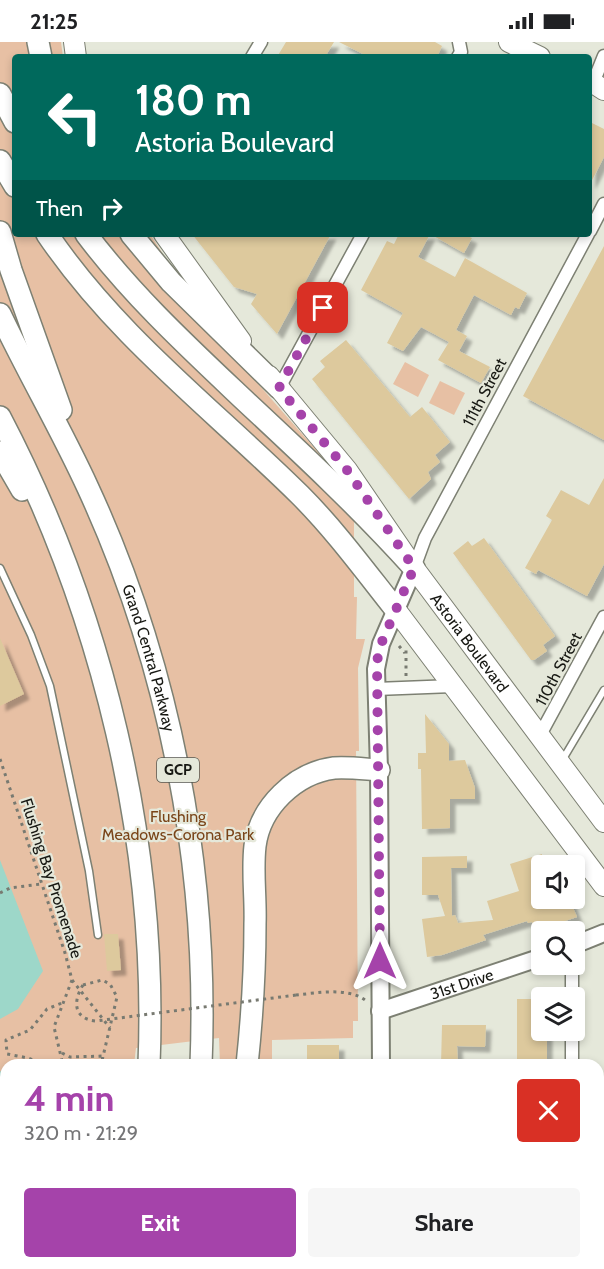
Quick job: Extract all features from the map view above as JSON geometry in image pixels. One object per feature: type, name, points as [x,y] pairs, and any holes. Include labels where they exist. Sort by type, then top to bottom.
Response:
[{"type":"highway","points":[[0,94],[12,116]]},
{"type":"highway","points":[[0,161],[12,181]]},
{"type":"highway","points":[[0,232],[18,292],[88,487]]},
{"type":"highway","points":[[88,237],[110,266],[150,311],[336,486],[414,568]]},
{"type":"highway","points":[[133,237],[171,282],[279,388]]},
{"type":"highway","points":[[49,238],[82,281],[129,334],[311,506],[396,610]]},
{"type":"highway","name":"Grand Central Parkway","points":[[0,314],[88,487],[111,543],[139,623],[164,708],[177,763],[190,845],[199,926],[202,982],[201,1059]]},
{"type":"highway","points":[[0,417],[34,486],[61,553],[90,637],[111,711],[129,791],[142,881],[148,954],[149,1059]]},
{"type":"highway","points":[[0,452],[58,564],[87,639],[111,711]]},
{"type":"highway","points":[[248,1059],[255,964],[255,845],[262,821],[277,799],[308,776],[334,768],[379,770]]},
{"type":"main road","points":[[510,42],[534,54]]},
{"type":"main road","name":"Astoria Boulevard","points":[[166,237],[218,311],[347,470],[414,568],[604,822]]},
{"type":"main road","points":[[396,610],[604,886]]},
{"type":"street","points":[[595,85],[604,56]]},
{"type":"street","name":"111th Street","points":[[592,226],[604,204]]},
{"type":"street","points":[[279,388],[361,237]]},
{"type":"street","name":"111th Street","points":[[414,568],[425,538],[586,237]]},
{"type":"street","points":[[381,1059],[379,770],[376,689],[378,654],[414,568]]},
{"type":"street","name":"110th Street","points":[[540,735],[604,617]]},
{"type":"street","points":[[376,689],[453,686]]},
{"type":"street","points":[[585,941],[604,933]]},
{"type":"street","name":"31st Drive","points":[[380,1011],[531,961]]},
{"type":"street","points":[[572,1041],[572,1059]]},
{"type":"lane","points":[[0,568],[35,644],[50,686],[89,871],[98,935]]},
{"type":"lane","points":[[561,763],[604,690]]},
{"type":"path","points":[[406,681],[405,653],[408,645]]},
{"type":"path","points":[[399,646],[405,653]]},
{"type":"path","name":"Flushing Bay Promenade","points":[[0,759],[72,980],[54,1027],[55,1039],[62,1059]]},
{"type":"path","points":[[0,893],[10,888],[41,884]]},
{"type":"path","points":[[72,980],[110,1028]]},
{"type":"path","points":[[103,1059],[104,1056],[110,1028],[117,997],[110,984],[102,980],[83,985],[77,996],[76,1005],[87,1021],[96,1022],[296,995],[329,993],[358,995]]},
{"type":"path","points":[[31,1059],[7,1054],[6,1040],[30,1030],[47,1009],[62,1003]]},
{"type":"path","points":[[61,1053],[70,1057],[104,1056]]},
{"type":"green space","name":"Flushing Meadows-Corona Park","points":[[0,42],[61,42],[63,54],[12,54],[12,237],[152,237],[217,337],[354,493],[356,639],[365,639],[358,668],[359,751],[356,751],[358,1021],[353,1021],[353,1038],[272,1040],[272,1059],[220,1059],[219,1038],[136,1048],[135,1059],[0,1059]]},
{"type":"green space","points":[[405,362],[429,375],[418,397],[393,384]]},
{"type":"green space","points":[[440,381],[465,393],[454,415],[429,403]]},
{"type":"water","points":[[0,860],[43,971],[18,1009],[0,1019]]},
{"type":"building","points":[[286,42],[334,42],[327,54],[279,54]]},
{"type":"building","points":[[339,42],[435,42],[442,46],[438,54],[363,54]]},
{"type":"building","points":[[592,123],[604,129],[604,157],[592,180]]},
{"type":"building","points":[[194,237],[329,237],[277,334],[251,304],[257,294],[234,287]]},
{"type":"building","points":[[398,237],[428,237],[418,257],[455,277],[465,258],[527,293],[519,309],[515,307],[511,315],[474,295],[463,316],[456,330],[467,336],[459,351],[490,367],[481,383],[438,360],[449,342],[421,327],[403,351],[387,343],[403,313],[361,290],[387,241],[394,244]]},
{"type":"building","points":[[435,237],[472,238],[464,253]]},
{"type":"building","points":[[604,246],[604,440],[523,396]]},
{"type":"building","points":[[346,340],[410,417],[422,407],[450,442],[435,455],[440,462],[428,472],[431,479],[409,499],[312,379],[325,367],[320,361]]},
{"type":"building","points":[[604,478],[604,564],[587,596],[538,570],[536,574],[525,568],[552,520],[546,516],[561,490],[589,505]]},
{"type":"building","points":[[484,538],[555,636],[543,645],[547,651],[534,660],[531,660],[453,553],[468,541],[472,546]]},
{"type":"building","points":[[0,638],[24,694],[0,706]]},
{"type":"building","points":[[425,714],[449,744],[449,761],[465,760],[475,788],[475,799],[450,799],[450,828],[422,829],[421,769],[418,769],[418,753],[426,753]]},
{"type":"building","points":[[467,856],[467,868],[451,868],[452,916],[455,915],[458,923],[493,920],[487,901],[519,891],[510,864],[531,857],[531,909],[574,909],[577,917],[565,921],[531,921],[528,923],[527,921],[483,935],[486,940],[442,955],[427,957],[422,919],[445,916],[438,895],[422,895],[422,857]]},
{"type":"building","points":[[104,934],[118,934],[121,970],[107,971]]},
{"type":"building","points":[[517,999],[531,999],[531,1041],[547,1041],[547,1059],[517,1059]]},
{"type":"building","points":[[442,1025],[486,1025],[485,1047],[457,1046],[458,1059],[441,1059]]},
{"type":"building","points":[[307,1045],[339,1045],[339,1059],[307,1059]]},
{"type":"route","points":[[323,308],[279,388],[347,470],[414,568],[381,644],[377,661],[380,961]]}]
